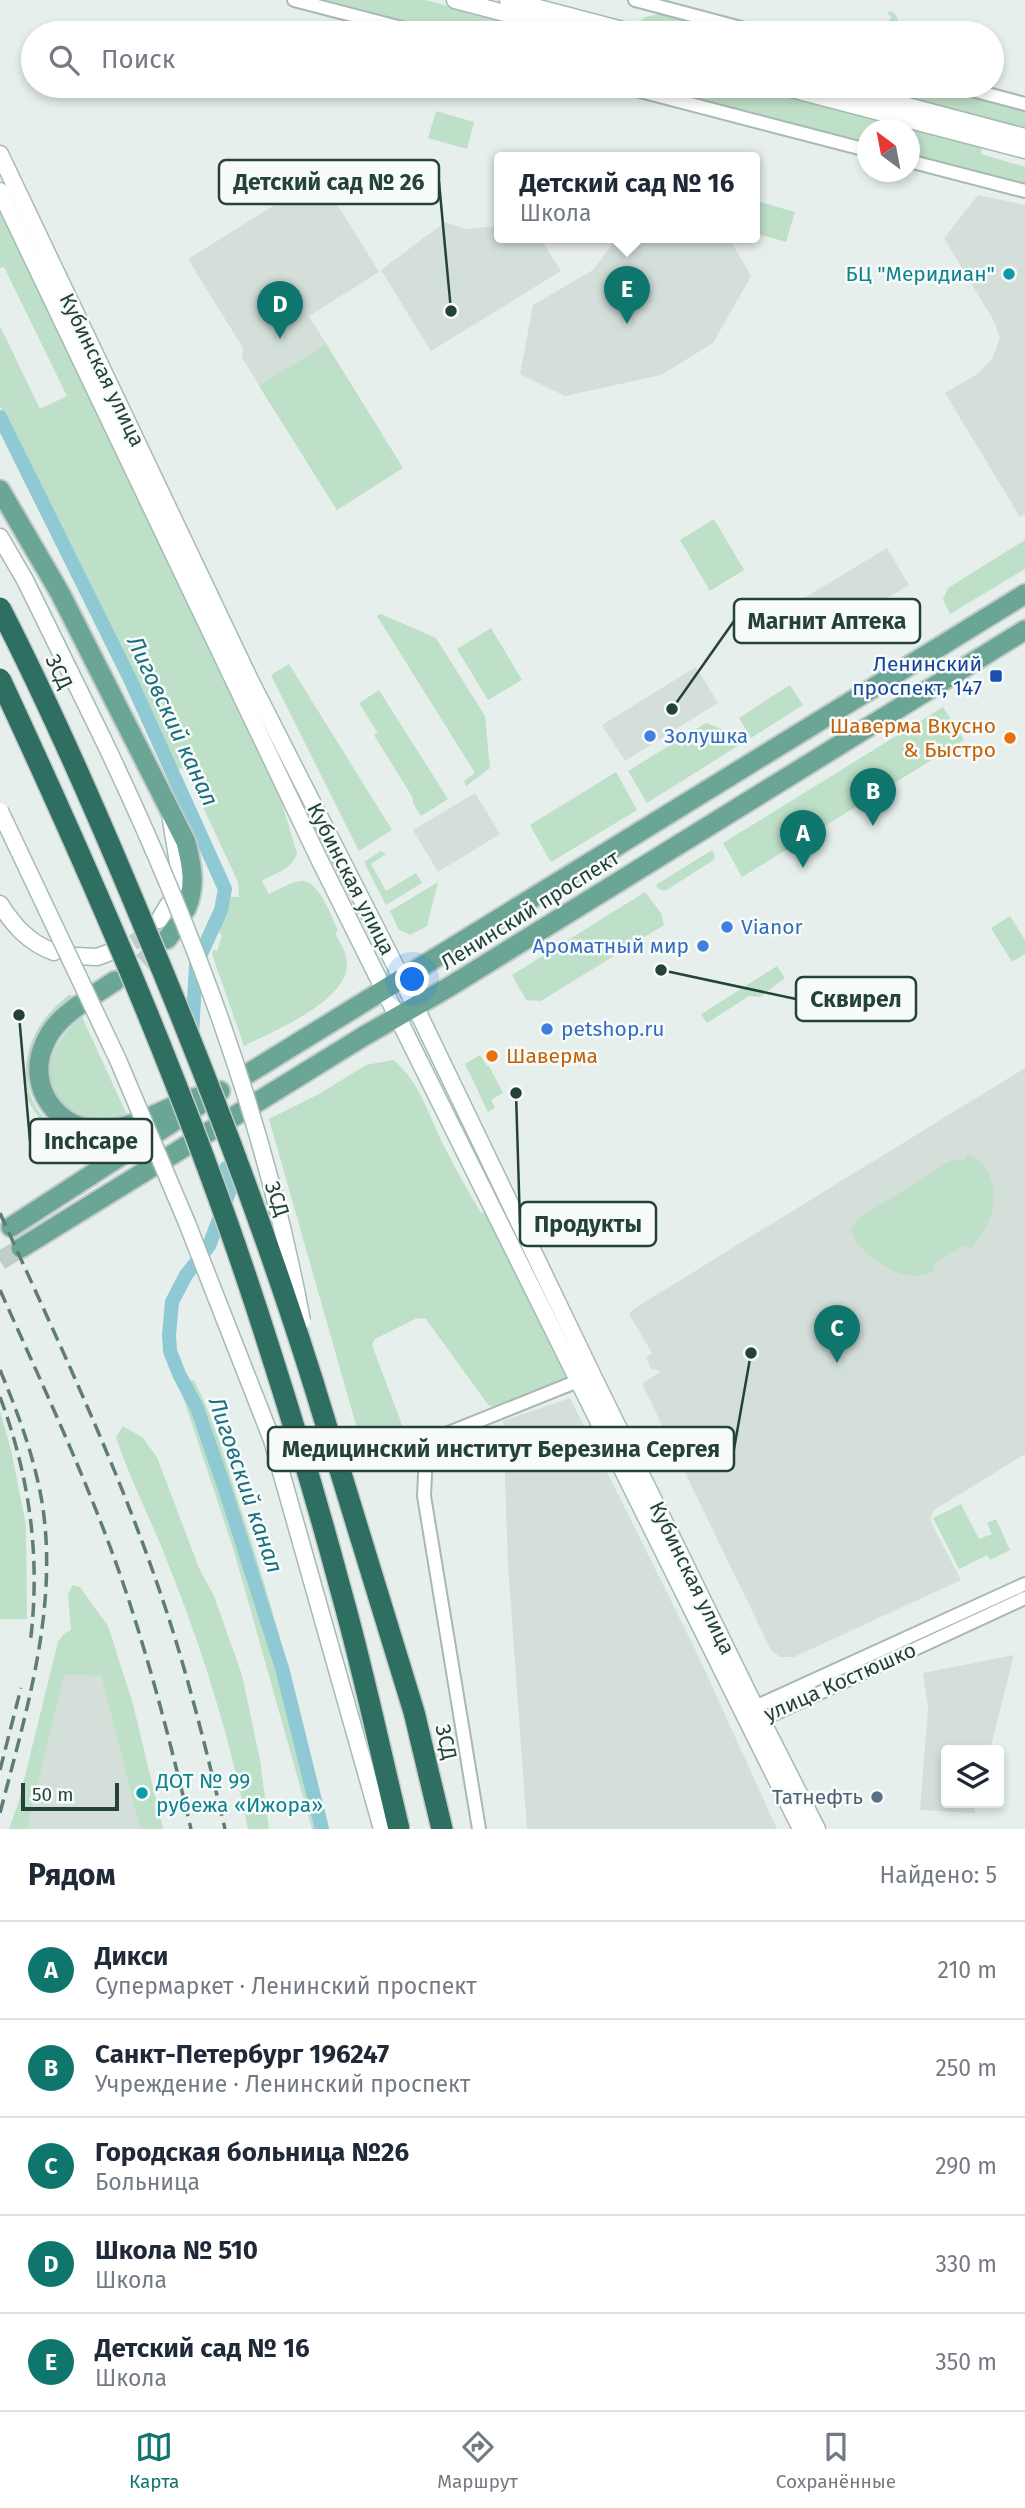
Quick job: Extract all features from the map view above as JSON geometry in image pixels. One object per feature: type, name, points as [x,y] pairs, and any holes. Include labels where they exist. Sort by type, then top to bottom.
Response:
[{"type":"highway","name":"ЗСД","points":[[0,608],[54,718],[106,835],[195,1047],[239,1163],[313,1382],[414,1712],[442,1829]]},
{"type":"highway","points":[[0,679],[77,845],[160,1043],[214,1185],[268,1342],[342,1591],[399,1829]]},
{"type":"main road","points":[[455,0],[535,21]]},
{"type":"main road","points":[[508,0],[588,21]]},
{"type":"main road","points":[[826,98],[1025,150]]},
{"type":"main road","points":[[877,98],[1025,137]]},
{"type":"main road","name":"Кубинская улица","points":[[0,154],[250,680],[402,979],[407,1011],[578,1381],[754,1716],[817,1829]]},
{"type":"main road","name":"Кубинская улица","points":[[0,191],[319,859],[385,990],[407,1011],[754,1716],[801,1829]]},
{"type":"main road","points":[[0,490],[60,593],[186,842],[191,864],[192,896],[171,920]]},
{"type":"main road","points":[[0,537],[24,579],[102,737],[171,887],[238,1068],[264,1149],[296,1288],[313,1382]]},
{"type":"main road","name":"Ленинский проспект","points":[[249,1073],[1025,594]]},
{"type":"main road","name":"Ленинский проспект","points":[[21,1248],[1025,630]]},
{"type":"main road","points":[[169,809],[178,863],[176,884]]},
{"type":"main road","points":[[0,811],[118,1060],[268,1427],[382,1829]]},
{"type":"main road","points":[[0,904],[22,933],[39,947],[54,951]]},
{"type":"main road","points":[[76,957],[97,957],[108,953]]},
{"type":"main road","points":[[11,1227],[220,1091],[125,1126],[94,1129],[67,1121],[47,1101],[41,1088],[39,1062],[43,1046],[53,1028],[115,981]]},
{"type":"street","points":[[294,0],[375,21]]},
{"type":"street","points":[[635,0],[715,21]]},
{"type":"street","points":[[667,98],[857,147]]},
{"type":"street","points":[[1002,98],[1025,104]]},
{"type":"street","points":[[920,165],[1025,191]]},
{"type":"street","points":[[479,1829],[424,1496],[426,1453],[430,1443],[441,1436],[578,1381]]},
{"type":"street","name":"улица Костюшко","points":[[754,1716],[1025,1584]]},
{"type":"street","name":"улица Костюшко","points":[[754,1716],[1025,1598]]},
{"type":"shaded area","points":[[320,177],[379,272],[309,316],[403,468],[337,510],[242,358],[243,348],[188,259]]},
{"type":"shaded area","points":[[978,195],[1025,205],[1025,514],[1020,517],[945,393],[979,373],[993,357],[1000,338],[994,321],[944,238]]},
{"type":"shaded area","points":[[445,222],[465,229],[494,226],[494,243],[543,243],[561,271],[431,351],[381,270]]},
{"type":"shaded area","points":[[613,243],[732,243],[751,276],[713,343],[661,375],[565,396],[520,374],[533,305],[593,270]]},
{"type":"shaded area","points":[[887,548],[909,585],[818,640],[796,603]]},
{"type":"shaded area","points":[[696,667],[718,703],[625,761],[602,725]]},
{"type":"shaded area","points":[[475,793],[500,834],[438,872],[413,830]]},
{"type":"shaded area","points":[[1025,1068],[1025,1454],[934,1510],[930,1520],[961,1580],[794,1657],[780,1657],[771,1650],[642,1384],[661,1371],[651,1369],[646,1358],[652,1353],[629,1314]]},
{"type":"shaded area","points":[[570,1398],[697,1653],[777,1829],[527,1829],[508,1566],[503,1421]]},
{"type":"shaded area","points":[[1014,1655],[991,1745],[941,1745],[941,1808],[975,1808],[974,1813],[920,1810],[928,1708],[923,1673]]},
{"type":"shaded area","points":[[63,1675],[101,1676],[140,1829],[27,1829]]},
{"type":"green space","points":[[326,0],[425,0],[505,21],[406,21]]},
{"type":"green space","points":[[891,11],[898,21],[888,21],[892,17],[887,13]]},
{"type":"green space","points":[[663,13],[693,21],[640,21]]},
{"type":"green space","points":[[694,98],[796,98],[876,119],[857,119],[857,141]]},
{"type":"green space","points":[[908,98],[980,98],[1025,110],[1025,129]]},
{"type":"green space","points":[[436,111],[474,122],[467,149],[428,138]]},
{"type":"green space","points":[[920,131],[982,147],[981,154],[1025,167],[1025,184],[920,158]]},
{"type":"green space","points":[[760,202],[795,212],[786,242],[760,234]]},
{"type":"green space","points":[[0,211],[277,787],[297,853],[288,867],[262,881],[269,894],[300,881],[313,886],[328,908],[338,931],[335,933],[346,956],[344,978],[322,1003],[244,1046],[212,954],[213,950],[217,951],[222,935],[219,933],[229,897],[239,897],[238,882],[185,768],[177,769],[19,440],[0,406],[0,326],[40,409],[67,396],[4,267],[0,268]]},
{"type":"green space","points":[[326,344],[403,468],[337,510],[259,386]]},
{"type":"green space","points":[[714,519],[744,570],[710,591],[680,540]]},
{"type":"green space","points":[[1025,540],[1025,569],[950,614],[943,599],[948,588]]},
{"type":"green space","points":[[381,614],[436,638],[485,716],[490,768],[466,786],[464,781],[475,773],[377,616]]},
{"type":"green space","points":[[491,628],[522,680],[488,700],[457,649]]},
{"type":"green space","points":[[289,664],[392,830],[359,851],[271,675]]},
{"type":"green space","points":[[790,685],[803,705],[751,738],[739,718]]},
{"type":"green space","points":[[379,690],[448,799],[421,816],[413,798],[374,735],[379,731],[377,732],[359,703]]},
{"type":"green space","points":[[943,707],[964,740],[742,877],[723,843]]},
{"type":"green space","points":[[706,723],[741,737],[744,742],[647,803],[628,771]]},
{"type":"green space","points":[[616,772],[637,810],[550,861],[530,825]]},
{"type":"green space","points":[[712,850],[715,857],[712,861],[665,891],[658,889],[656,885]]},
{"type":"green space","points":[[381,851],[386,854],[371,864],[386,891],[416,873],[422,883],[386,905],[364,862]]},
{"type":"green space","points":[[438,882],[427,926],[410,935],[399,930],[390,911]]},
{"type":"green space","points":[[645,892],[661,913],[664,925],[541,1001],[526,1000],[512,975]]},
{"type":"green space","points":[[1010,916],[1025,940],[1025,954],[1012,962],[991,928]]},
{"type":"green space","points":[[777,966],[785,978],[760,997],[749,996],[707,1023],[701,1014]]},
{"type":"green space","points":[[70,994],[72,998],[52,1016],[37,1037],[29,1059],[28,1081],[33,1101],[46,1119],[65,1133],[93,1141],[92,1150],[71,1164],[25,1097],[28,1093],[26,1064],[34,1037],[49,1014]]},
{"type":"green space","points":[[82,1017],[127,1115],[100,1123],[94,1122],[61,1101],[53,1090],[49,1077],[54,1051],[61,1039]]},
{"type":"green space","points":[[480,1055],[503,1093],[491,1100],[495,1108],[488,1112],[465,1064]]},
{"type":"green space","points":[[393,1060],[418,1090],[450,1158],[481,1213],[487,1211],[569,1379],[496,1407],[489,1406],[426,1319],[417,1318],[375,1339],[372,1345],[404,1430],[358,1432],[269,1119],[319,1094],[366,1065]]},
{"type":"green space","points":[[966,1155],[975,1158],[988,1172],[994,1201],[989,1220],[971,1248],[964,1246],[933,1264],[934,1269],[917,1276],[896,1272],[867,1254],[854,1238],[851,1228],[856,1220],[950,1161],[966,1159]]},
{"type":"green space","points":[[194,1380],[220,1444],[266,1589],[329,1829],[312,1829],[234,1551],[179,1385],[183,1381]]},
{"type":"green space","points":[[0,1411],[26,1525],[27,1619],[0,1619]]},
{"type":"green space","points":[[123,1426],[142,1437],[157,1457],[199,1568],[214,1596],[242,1675],[260,1760],[269,1829],[248,1829],[224,1727],[192,1627],[116,1437]]},
{"type":"green space","points":[[961,1504],[979,1539],[992,1534],[987,1523],[996,1519],[1010,1550],[990,1560],[987,1555],[959,1569],[933,1518]]},
{"type":"green space","points":[[73,1585],[80,1587],[108,1626],[133,1704],[163,1829],[140,1829],[101,1676],[64,1675],[27,1829],[9,1829],[18,1804],[58,1642],[71,1630],[68,1594]]},
{"type":"waterway","name":"Лиговский канал","points":[[0,417],[130,679],[225,889],[221,910],[196,965],[192,1035]]},
{"type":"waterway","name":"Лиговский канал","points":[[226,1168],[231,1187],[209,1246],[186,1275],[172,1302],[170,1351],[197,1408],[282,1668],[322,1829]]},
{"type":"tunnel","points":[[111,952],[134,942],[153,926]]},
{"type":"tunnel","points":[[119,979],[135,969],[166,941]]},
{"type":"tunnel","points":[[0,1261],[21,1248]]},
{"type":"railway","points":[[0,1213],[84,1399],[142,1541],[187,1678],[225,1829]]},
{"type":"railway","points":[[0,1290],[69,1445],[116,1564],[155,1688],[191,1829]]},
{"type":"railway","points":[[0,1370],[35,1468],[46,1542],[46,1581],[37,1659],[0,1813]]},
{"type":"railway","points":[[0,1397],[19,1457],[30,1519],[34,1581],[30,1644]]},
{"type":"railway","points":[[0,1770],[21,1688]]},
{"type":"place","name":"БЦ \"Меридиан\"","points":[[1009,274]]},
{"type":"place","name":"Детский сад № 26","points":[[451,311]]},
{"type":"place","name":"Детский сад № 16","points":[[627,324]]},
{"type":"place","name":"Школа № 510","points":[[280,339]]},
{"type":"place","name":"Ленинский проспект, 147","points":[[996,676]]},
{"type":"place","name":"Магнит Аптека","points":[[672,709]]},
{"type":"place","name":"Золушка","points":[[650,736]]},
{"type":"place","name":"Шаверма Вкусно & Быстро","points":[[1010,738]]},
{"type":"place","name":"Санкт-Петербург 196247","points":[[873,826]]},
{"type":"place","name":"Дикси","points":[[803,868]]},
{"type":"place","name":"Vianor","points":[[727,927]]},
{"type":"place","name":"Ароматный мир","points":[[703,946]]},
{"type":"place","name":"Сквирел","points":[[661,970]]},
{"type":"place","name":"Inchcape","points":[[19,1015]]},
{"type":"place","name":"petshop.ru","points":[[547,1029]]},
{"type":"place","name":"Шаверма","points":[[492,1056]]},
{"type":"place","name":"Продукты","points":[[516,1093]]},
{"type":"place","name":"Медицинский институт Березина Сергея","points":[[751,1353]]},
{"type":"place","name":"Городская больница №26","points":[[837,1363]]},
{"type":"place","name":"ДОТ № 99 рубежа «Ижора»","points":[[142,1793]]},
{"type":"place","name":"Татнефть","points":[[877,1797]]}]
